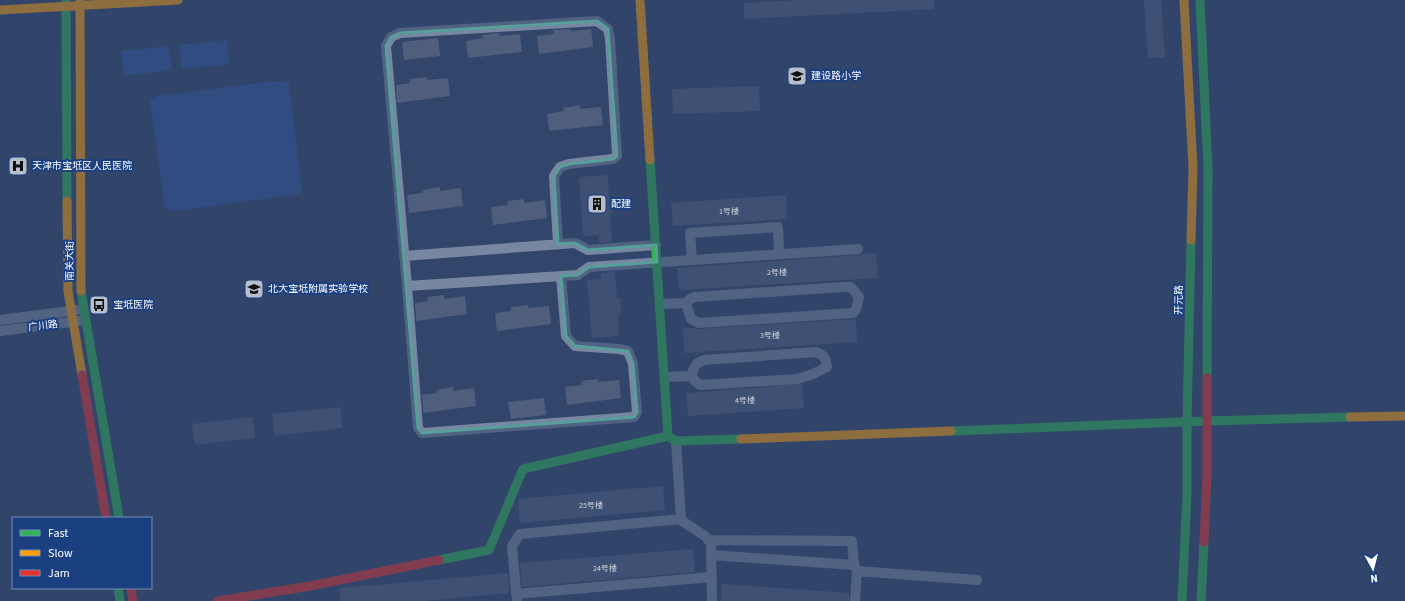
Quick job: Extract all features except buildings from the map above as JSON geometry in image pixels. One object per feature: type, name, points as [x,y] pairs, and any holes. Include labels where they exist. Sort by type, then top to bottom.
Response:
[{"type":"main road","points":[[0,10],[66,3],[178,0]]},
{"type":"main road","points":[[640,0],[665,377],[672,438]]},
{"type":"main road","name":"开元路","points":[[1182,601],[1187,494],[1187,422],[1193,168],[1184,0]]},
{"type":"main road","points":[[1200,0],[1208,169],[1207,476],[1201,601]]},
{"type":"main road","name":"南关大街","points":[[66,3],[68,291],[106,517]]},
{"type":"main road","name":"南关大街","points":[[80,3],[81,290],[119,517]]},
{"type":"main road","points":[[218,601],[310,586],[489,550],[523,469],[672,438],[1405,416]]},
{"type":"main road","points":[[118,589],[120,601]]},
{"type":"main road","points":[[131,589],[133,601]]},
{"type":"street","points":[[558,244],[554,176],[560,167],[569,164],[613,159],[617,156],[610,39],[608,28],[597,21],[400,33],[391,37],[386,46],[418,428],[422,433],[634,417],[637,412],[633,364],[628,351],[575,346],[566,336],[561,276]]},
{"type":"street","points":[[692,260],[690,233],[778,227],[780,254]]},
{"type":"street","points":[[404,256],[575,243],[588,250],[656,245]]},
{"type":"street","points":[[407,286],[578,275],[589,266],[858,249]]},
{"type":"street","points":[[588,250],[589,266]]},
{"type":"street","points":[[660,304],[686,303],[695,297],[843,287],[851,288],[859,297],[856,309],[853,313],[699,323],[691,318],[686,303]]},
{"type":"street","name":"广川路","points":[[0,320],[85,309]]},
{"type":"street","name":"广川路","points":[[0,331],[86,320]]},
{"type":"street","points":[[816,352],[822,354],[826,359],[827,366],[813,374],[798,378],[700,386],[692,376],[695,365],[704,360],[816,352]]},
{"type":"street","points":[[665,377],[692,376]]},
{"type":"street","points":[[672,438],[681,519],[679,519]]},
{"type":"street","points":[[712,577],[517,597],[512,546],[520,534],[679,519],[705,536],[711,543],[712,577],[712,601]]},
{"type":"street","points":[[708,540],[852,541],[855,568],[855,601]]},
{"type":"street","points":[[711,555],[978,580]]},
{"type":"highlighted area","points":[[597,21],[608,29],[617,156],[613,159],[569,164],[560,167],[554,176],[558,244],[575,243],[588,250],[656,245],[657,262],[589,267],[578,275],[561,276],[566,336],[575,346],[628,351],[633,364],[637,412],[634,417],[422,433],[418,428],[386,46],[391,37],[400,33]]},
{"type":"shaded area","points":[[227,40],[229,64],[182,69],[179,45]]},
{"type":"shaded area","points":[[169,46],[172,70],[124,76],[121,51]]},
{"type":"shaded area","points":[[276,81],[289,83],[302,192],[294,195],[174,211],[165,208],[150,100],[157,96]]},
{"type":"traffic: fast","points":[[66,0],[67,201]]},
{"type":"traffic: fast","points":[[1200,0],[1208,169],[1207,378]]},
{"type":"traffic: fast","points":[[650,160],[668,436]]},
{"type":"traffic: fast","points":[[1182,601],[1187,494],[1191,240]]},
{"type":"traffic: fast","points":[[81,291],[119,517]]},
{"type":"traffic: fast","points":[[951,431],[1350,417]]},
{"type":"traffic: fast","points":[[439,560],[489,550],[523,469],[668,436],[676,441],[741,439]]},
{"type":"traffic: fast","points":[[1201,601],[1204,542]]},
{"type":"traffic: fast","points":[[118,589],[120,601]]},
{"type":"traffic: slow","points":[[80,0],[81,291]]},
{"type":"traffic: slow","points":[[0,10],[178,0]]},
{"type":"traffic: slow","points":[[640,0],[650,160]]},
{"type":"traffic: slow","points":[[1184,0],[1193,168],[1191,240]]},
{"type":"traffic: slow","points":[[67,201],[68,291],[82,375]]},
{"type":"traffic: slow","points":[[1350,417],[1405,416]]},
{"type":"traffic: slow","points":[[741,439],[951,431]]},
{"type":"traffic: jam","points":[[82,375],[106,517]]},
{"type":"traffic: jam","points":[[1204,542],[1207,476],[1207,378]]},
{"type":"traffic: jam","points":[[218,601],[310,586],[439,560]]},
{"type":"traffic: jam","points":[[131,589],[133,601]]},
{"type":"place","name":"建设路小学","points":[[797,76]]},
{"type":"place","name":"天津市宝坻区人民医院","points":[[18,166]]},
{"type":"place","name":"配建","points":[[597,204]]},
{"type":"place","name":"北大宝坻附属实验学校","points":[[254,289]]},
{"type":"place","name":"宝坻医院","points":[[99,305]]}]
